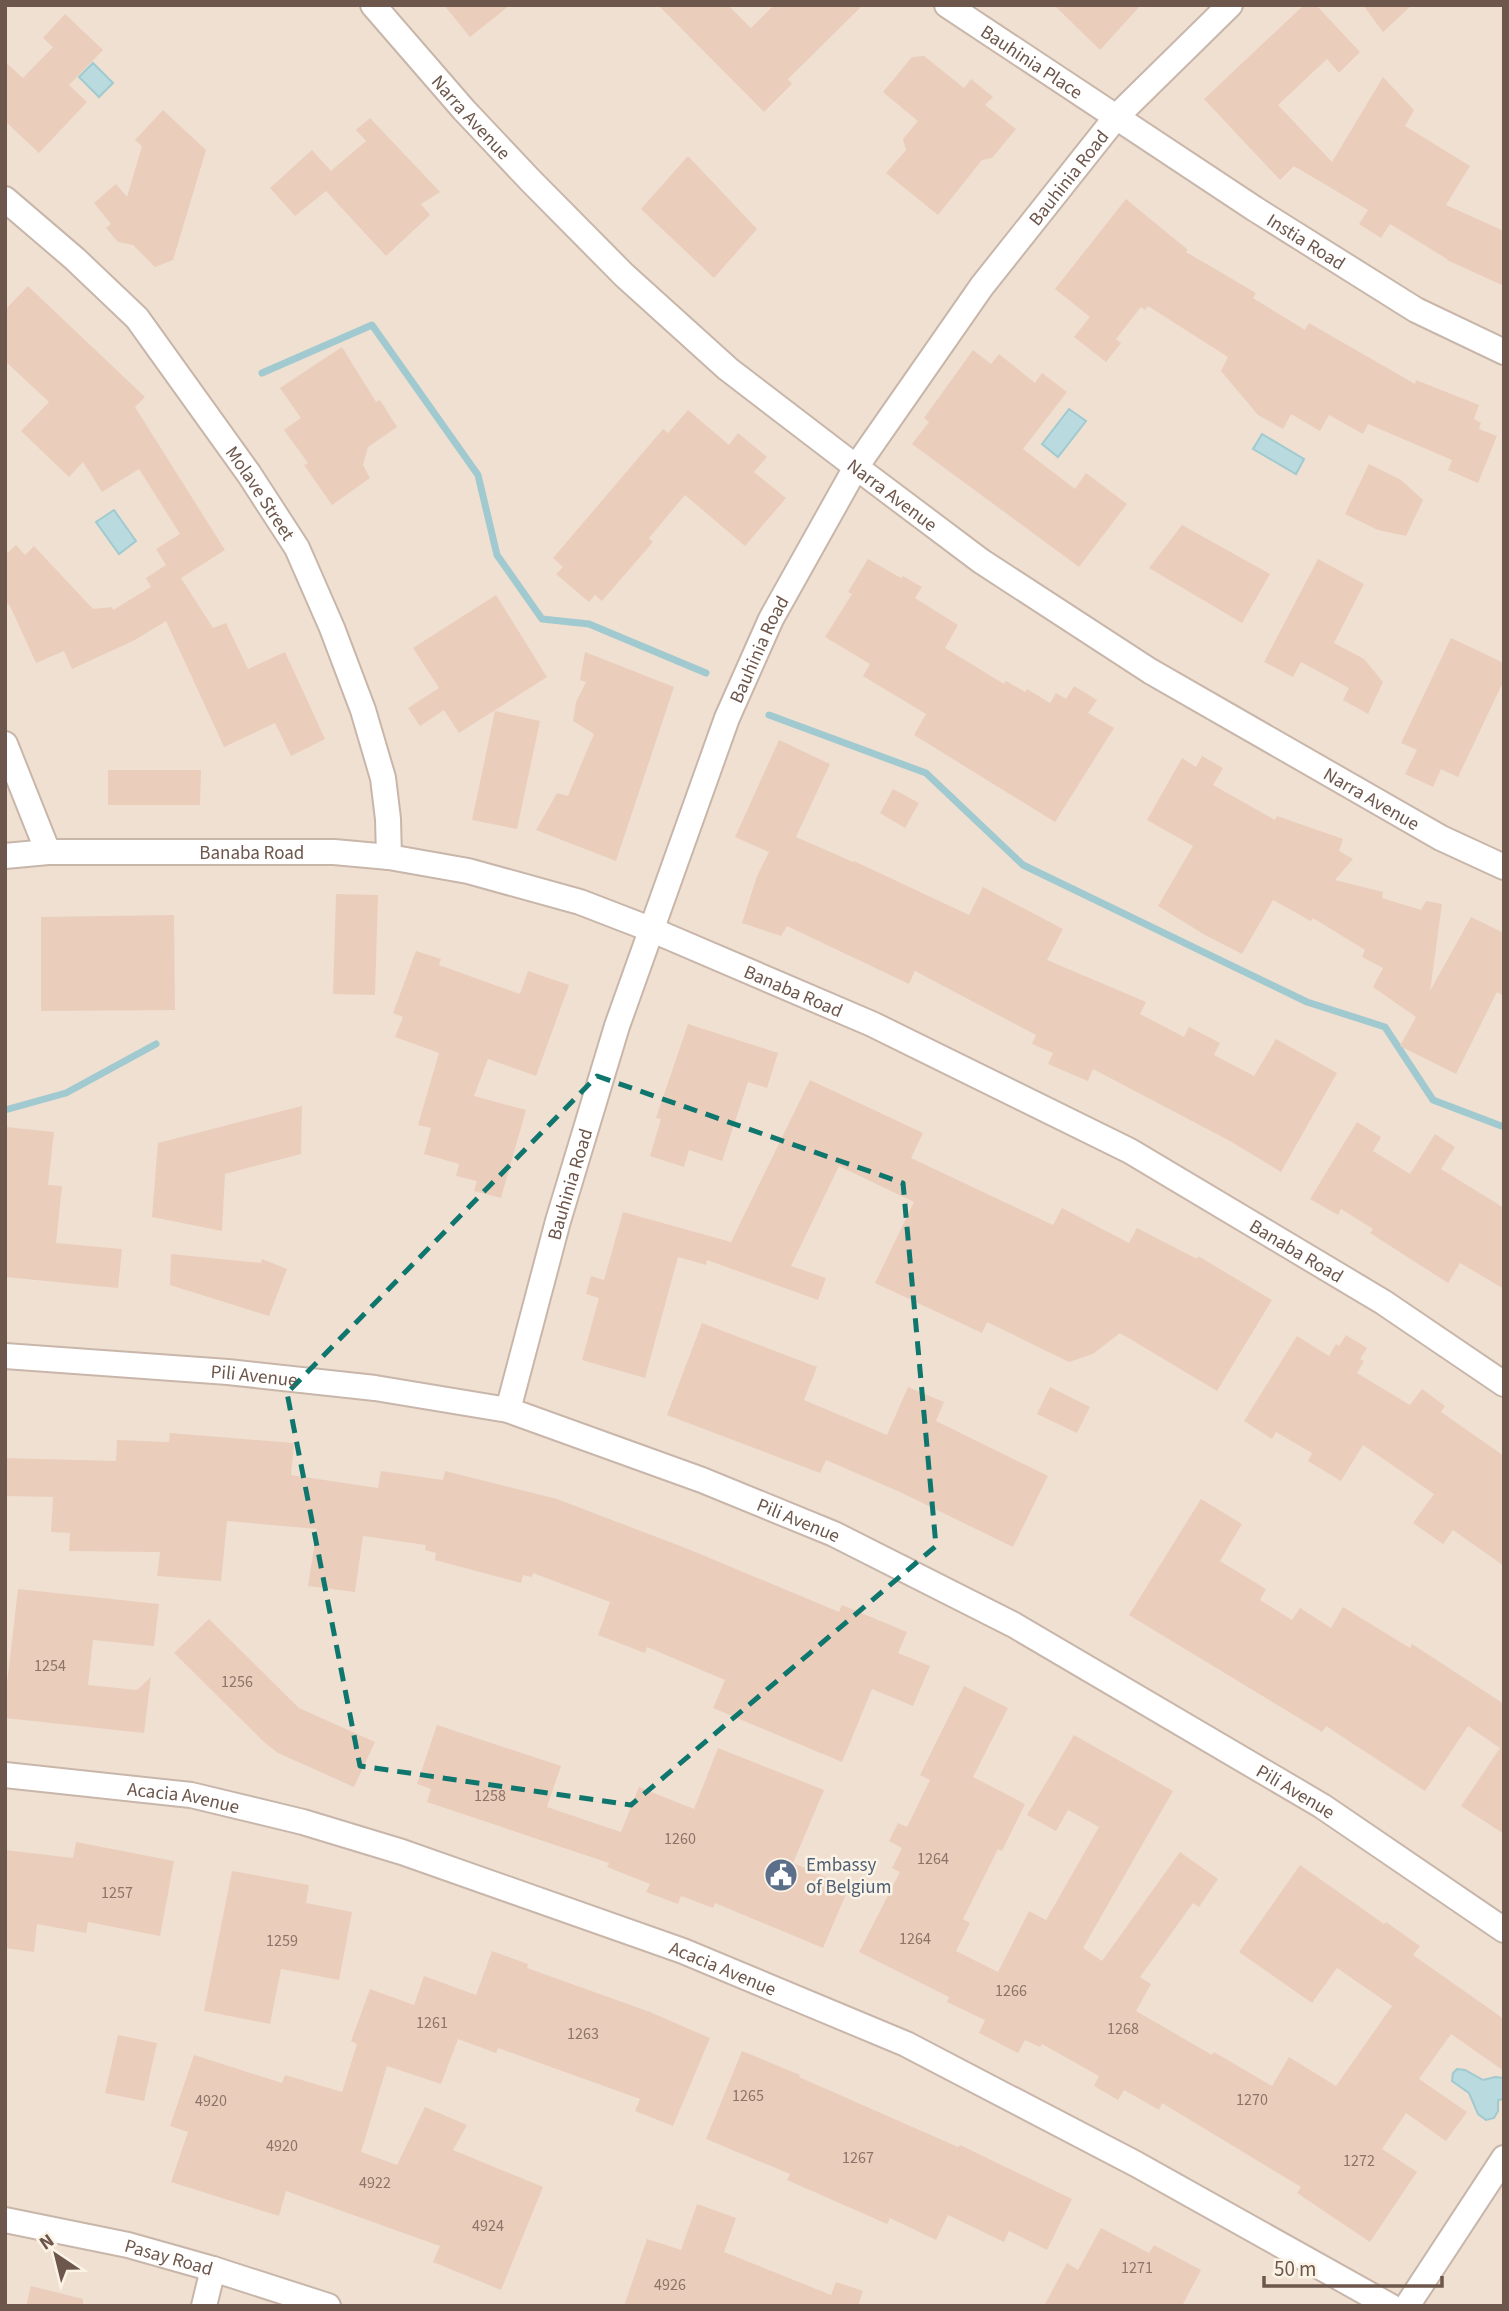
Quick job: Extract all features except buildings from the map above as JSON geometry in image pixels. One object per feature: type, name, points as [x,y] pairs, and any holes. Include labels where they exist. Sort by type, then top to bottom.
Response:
[{"type":"street","name":"Narra Avenue","points":[[373,5],[464,110],[624,275],[728,369],[856,467],[981,561],[1150,671],[1441,838],[1504,867]]},
{"type":"street","name":"Bauhinia Place","points":[[947,5],[1118,116]]},
{"type":"street","name":"Bauhinia Road","points":[[508,1410],[558,1221],[617,1026],[733,706],[771,619],[856,467],[982,286],[1118,116],[1230,5]]},
{"type":"street","name":"Instia Road","points":[[1118,116],[1255,209],[1416,310],[1504,352]]},
{"type":"street","name":"Molave Street","points":[[5,199],[137,317],[250,474],[297,548],[332,628],[363,710],[383,778],[390,857]]},
{"type":"street","points":[[5,744],[48,852]]},
{"type":"street","name":"Banaba Road","points":[[5,856],[48,852],[334,852],[390,857],[468,871],[580,902],[872,1024],[1130,1151],[1384,1303],[1504,1384]]},
{"type":"street","name":"Pili Avenue","points":[[5,1356],[228,1372],[349,1385],[508,1410],[702,1480],[834,1534],[1014,1625],[1322,1806],[1504,1930]]},
{"type":"street","name":"Acacia Avenue","points":[[5,1774],[191,1795],[303,1822],[402,1852],[683,1951],[906,2044],[1136,2164],[1390,2306]]},
{"type":"street","points":[[1407,2306],[1504,2158]]},
{"type":"street","name":"Pasay Road","points":[[5,2220],[128,2245],[328,2306]]},
{"type":"street","points":[[204,2306],[213,2269]]},
{"type":"highlighted area","points":[[597,1076],[903,1183],[936,1546],[631,1805],[360,1766],[287,1393]]},
{"type":"shaded area","points":[[5,5],[1504,5],[1504,2306],[5,2306]]},
{"type":"water","points":[[93,63],[113,83],[99,97],[79,77]]},
{"type":"water","points":[[1069,409],[1086,421],[1058,457],[1042,444]]},
{"type":"water","points":[[1262,434],[1304,459],[1296,474],[1253,449]]},
{"type":"water","points":[[114,510],[136,541],[119,554],[96,522]]},
{"type":"water","points":[[1457,2069],[1465,2070],[1483,2080],[1504,2078],[1504,2099],[1498,2100],[1498,2111],[1494,2118],[1486,2120],[1478,2114],[1469,2093],[1452,2081],[1453,2073]]},
{"type":"waterway","points":[[262,373],[372,325],[478,475],[497,555],[542,619],[589,624],[706,673]]},
{"type":"waterway","points":[[769,715],[926,773],[1023,865],[1307,1002],[1385,1027],[1433,1100],[1504,1127]]},
{"type":"waterway","points":[[5,1110],[66,1093],[156,1044]]},
{"type":"place","name":"Embassy of Belgium","points":[[781,1875]]}]
